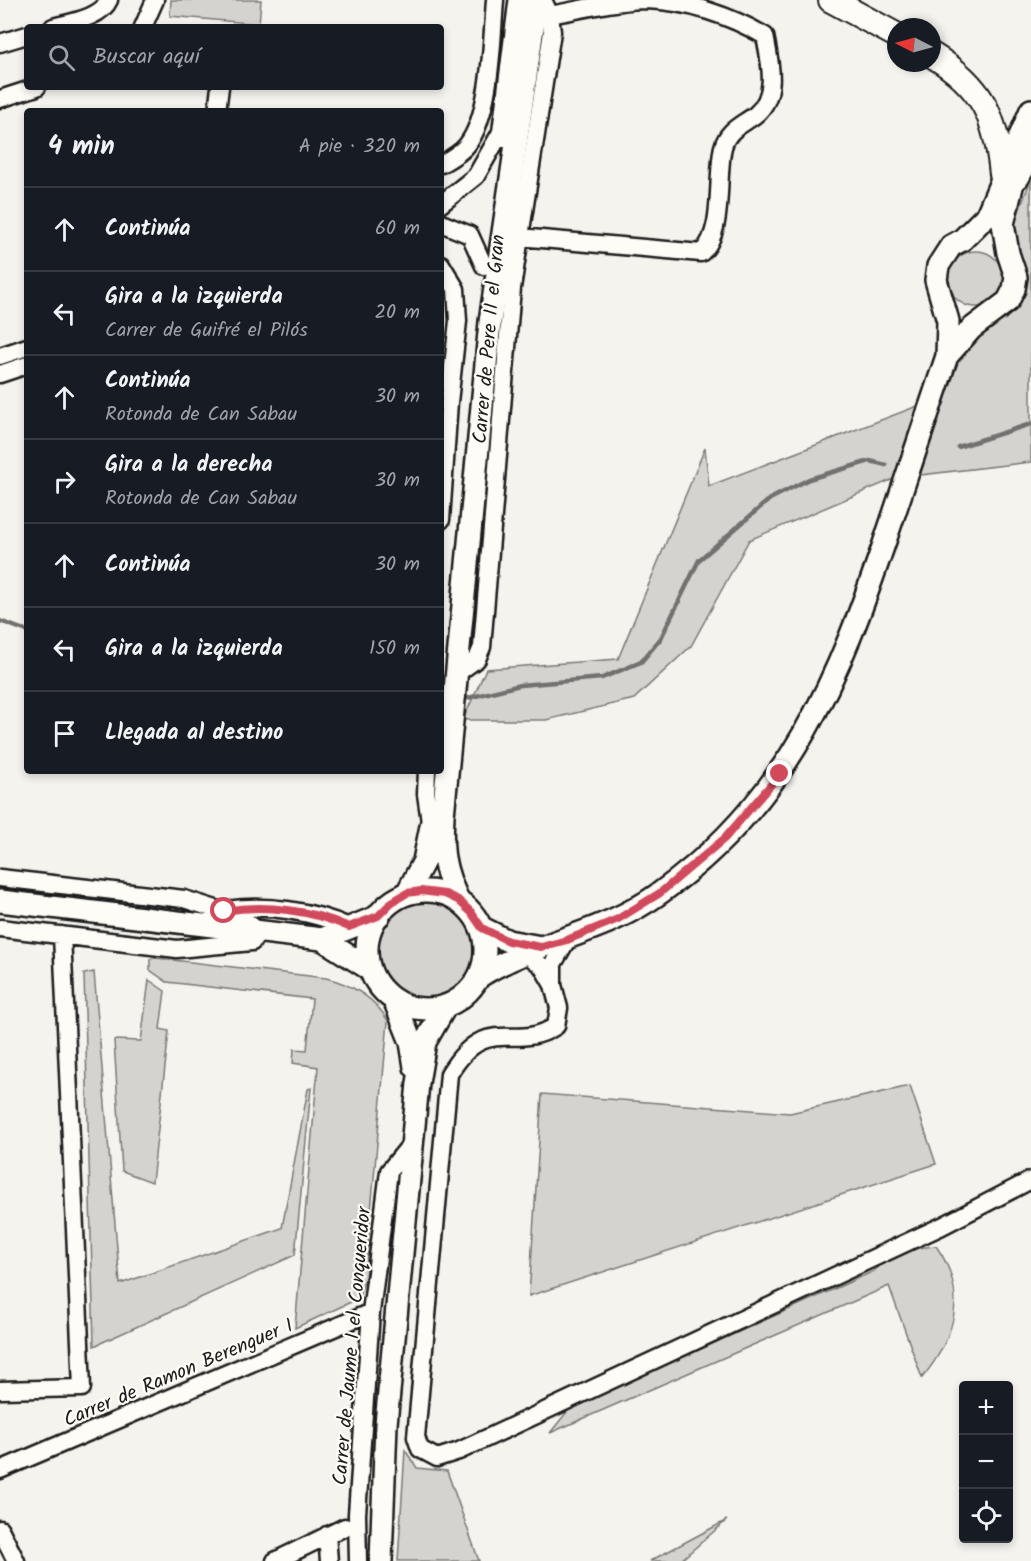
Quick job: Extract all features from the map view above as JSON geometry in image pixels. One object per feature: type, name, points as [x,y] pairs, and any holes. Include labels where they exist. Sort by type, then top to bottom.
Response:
[{"type":"highway","points":[[831,0],[887,30]]},
{"type":"highway","points":[[941,62],[961,76],[986,106],[1009,176]]},
{"type":"highway","points":[[1009,176],[1026,144]]},
{"type":"main road","points":[[453,683],[461,474],[484,266],[520,0]]},
{"type":"main road","points":[[444,747],[453,683],[490,322],[543,5]]},
{"type":"main road","points":[[1026,144],[1031,110]]},
{"type":"main road","points":[[480,976],[533,950],[567,940],[618,919],[660,893],[725,838],[780,774],[806,734],[848,646],[947,356],[948,321],[936,280],[938,266],[951,246],[962,240],[987,214],[1009,176]]},
{"type":"main road","points":[[1008,253],[1004,224],[1009,176]]},
{"type":"main road","points":[[947,356],[971,329],[1008,301],[1014,289],[1014,264],[1008,253],[998,244],[987,239],[962,240]]},
{"type":"main road","points":[[940,293],[947,304],[958,313],[971,317],[985,316],[997,311]]},
{"type":"main road","points":[[449,718],[442,856],[458,900]]},
{"type":"main road","points":[[407,893],[424,861],[440,774]]},
{"type":"main road","points":[[418,1083],[411,1042],[395,1002],[376,983],[368,968],[368,939],[378,916],[392,902],[407,893],[434,891],[458,900],[471,912],[482,928],[533,950]]},
{"type":"main road","points":[[0,901],[322,939],[368,968]]},
{"type":"main road","points":[[322,939],[378,916]]},
{"type":"main road","points":[[381,1561],[386,1424],[418,1083],[425,1042],[444,1009],[464,997],[480,976],[484,960],[482,928]]},
{"type":"main road","points":[[395,1002],[412,1008],[444,1009]]},
{"type":"street","points":[[63,24],[94,15],[106,8],[109,0]]},
{"type":"street","points":[[144,24],[154,0]]},
{"type":"street","points":[[444,162],[466,147],[476,132],[482,111],[495,0]]},
{"type":"street","points":[[501,0],[513,59]]},
{"type":"street","points":[[519,237],[700,253],[714,236],[723,145],[731,130],[757,113],[770,95],[771,69],[765,36],[739,21],[678,4],[645,0],[543,5]]},
{"type":"street","name":"Carrer de Pere II el Gran","points":[[453,683],[477,659],[482,647],[512,288],[552,32],[543,5]]},
{"type":"street","points":[[0,43],[24,36]]},
{"type":"street","points":[[0,99],[28,90]]},
{"type":"street","points":[[217,108],[220,90]]},
{"type":"street","points":[[444,202],[476,176],[504,127]]},
{"type":"street","points":[[444,224],[470,235],[484,266]]},
{"type":"street","points":[[444,269],[456,289],[458,321],[444,476]]},
{"type":"street","points":[[0,356],[24,348]]},
{"type":"street","points":[[0,374],[24,366]]},
{"type":"street","points":[[427,774],[426,794],[431,828]]},
{"type":"street","points":[[0,878],[184,899],[240,917],[258,931],[252,942],[177,949],[0,928]]},
{"type":"street","points":[[224,911],[248,907],[321,915],[349,927]]},
{"type":"street","points":[[0,1390],[82,1388],[62,935]]},
{"type":"street","points":[[567,940],[553,964],[554,986],[559,1008],[556,1026],[546,1032],[484,1038],[464,1051],[449,1074],[416,1437],[420,1449],[437,1458],[459,1451],[931,1231],[1031,1180]]},
{"type":"street","points":[[533,950],[554,986]]},
{"type":"street","name":"Carrer de Jaume I el Conqueridor","points":[[358,1561],[357,1514],[372,1312],[389,1172],[412,1143]]},
{"type":"street","name":"Carrer de Ramon Berenguer I","points":[[0,1470],[372,1312]]},
{"type":"street","points":[[274,1561],[345,1527]]},
{"type":"street","points":[[0,1529],[16,1561]]},
{"type":"street","points":[[327,1535],[329,1561]]},
{"type":"shaded area","points":[[171,0],[261,0],[259,24],[170,16]]},
{"type":"shaded area","points":[[1031,179],[1031,462],[920,475],[955,368],[964,349],[984,331],[1006,319],[1022,298],[1026,269],[1017,247],[1015,222]]},
{"type":"shaded area","points":[[976,251],[987,253],[996,259],[1002,268],[1004,279],[1002,290],[996,299],[987,305],[976,307],[965,305],[956,299],[950,290],[948,279],[950,268],[956,259],[965,253]]},
{"type":"shaded area","points":[[920,405],[896,478],[749,540],[691,646],[634,699],[546,720],[463,720],[486,669],[618,659],[705,448],[709,486]]},
{"type":"shaded area","points":[[426,892],[449,896],[468,909],[481,928],[485,951],[481,974],[468,993],[449,1006],[426,1010],[403,1006],[384,993],[371,974],[367,951],[371,928],[384,909],[403,896]]},
{"type":"shaded area","points":[[150,959],[326,978],[362,993],[376,1005],[388,1021],[365,1278],[359,1297],[353,1301],[295,1328],[318,1067],[293,1063],[294,1049],[307,1050],[312,999],[167,982],[150,970]]},
{"type":"shaded area","points":[[94,972],[120,1284],[282,1228],[308,1089],[311,1088],[295,1255],[94,1346],[84,974]]},
{"type":"shaded area","points":[[149,980],[165,991],[160,1029],[169,1031],[152,1182],[122,1171],[114,1040],[141,1041]]},
{"type":"shaded area","points":[[910,1086],[936,1164],[529,1296],[542,1094],[790,1113]]},
{"type":"shaded area","points":[[936,1246],[946,1263],[952,1280],[955,1297],[954,1314],[943,1347],[922,1378],[889,1286],[550,1433],[570,1408],[874,1271],[902,1252]]},
{"type":"shaded area","points":[[405,1450],[417,1468],[447,1471],[479,1561],[398,1561]]},
{"type":"shaded area","points":[[727,1520],[680,1561],[650,1561]]},
{"type":"waterway","points":[[958,447],[1031,424]]},
{"type":"waterway","points":[[460,700],[520,685],[602,678],[641,662],[661,638],[699,560],[770,499],[809,479],[870,461],[886,465]]},
{"type":"waterway","points":[[0,621],[24,630]]},
{"type":"route","points":[[224,911],[248,907],[321,915],[349,927],[378,916],[392,902],[407,893],[434,891],[465,905],[482,928],[508,941],[541,947],[594,930],[618,919],[660,893],[725,838],[780,774]]}]
